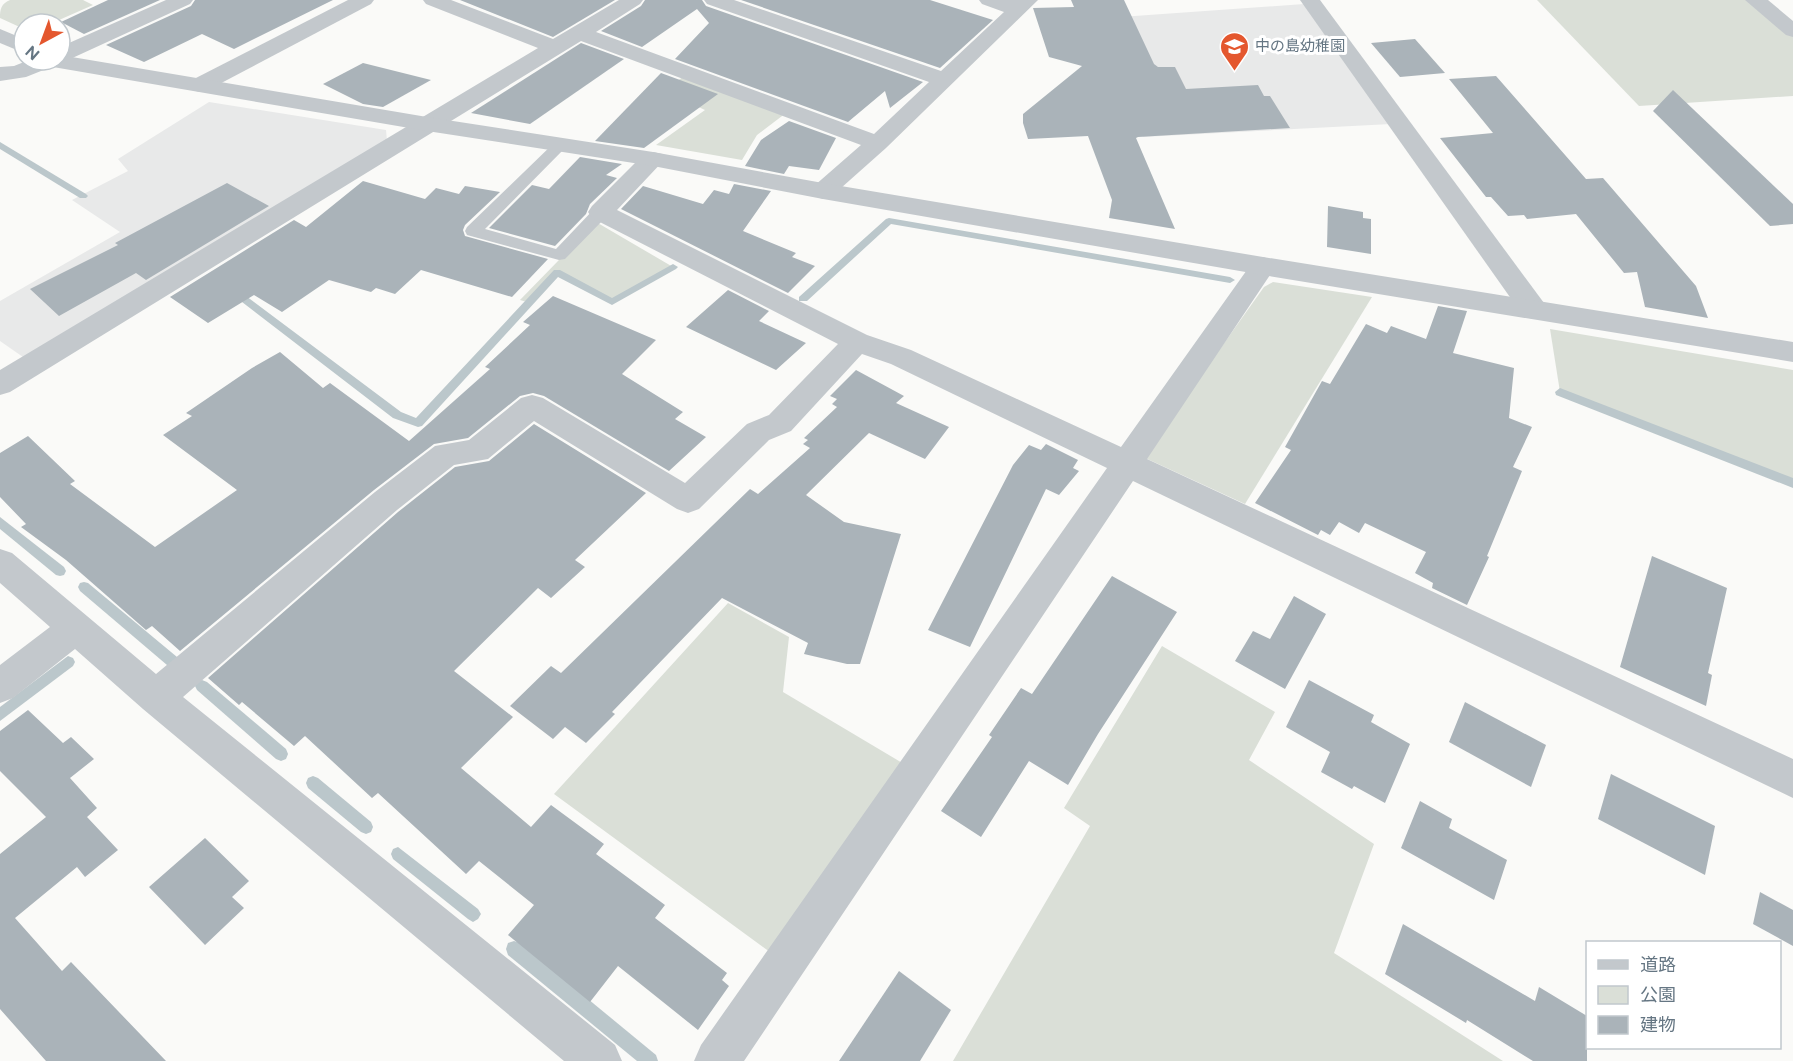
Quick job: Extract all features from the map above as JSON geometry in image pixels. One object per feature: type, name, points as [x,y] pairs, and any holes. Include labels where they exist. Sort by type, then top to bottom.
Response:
[{"type":"street","points":[[72,51],[183,0]]},
{"type":"street","points":[[200,85],[364,0]]},
{"type":"street","points":[[433,0],[555,47]]},
{"type":"street","points":[[0,384],[633,0]]},
{"type":"street","points":[[714,0],[945,81]]},
{"type":"street","points":[[989,0],[1023,4]]},
{"type":"street","points":[[1310,0],[1534,310]]},
{"type":"street","points":[[1755,0],[1793,31]]},
{"type":"street","points":[[823,191],[945,81],[1023,4]]},
{"type":"street","points":[[580,33],[878,143]]},
{"type":"street","points":[[72,63],[427,124],[653,159],[823,191],[1263,266],[1793,352]]},
{"type":"street","points":[[0,74],[18,72]]},
{"type":"street","points":[[653,159],[601,212],[857,342],[901,357],[1793,779]]},
{"type":"street","points":[[717,1061],[1263,266]]},
{"type":"street","points":[[156,697],[386,501],[446,454],[477,451],[532,406],[688,500],[758,432],[780,423],[857,342]]},
{"type":"street","points":[[0,563],[156,697],[599,1061]]},
{"type":"street","points":[[0,686],[75,629]]},
{"type":"lane","points":[[561,144],[473,231],[559,255],[601,212]]},
{"type":"shaded area","name":"中の島幼稚園","points":[[1304,4],[1391,124],[1143,137],[1092,19]]},
{"type":"shaded area","points":[[209,102],[386,130],[387,141],[23,357],[0,341],[0,301],[120,232],[72,200],[128,171],[118,159]]},
{"type":"green space","points":[[10,0],[83,0],[93,5],[72,14],[72,12],[12,12],[12,24],[0,18],[0,12],[5,3]]},
{"type":"green space","points":[[1537,0],[1750,0],[1793,34],[1793,96],[1639,106]]},
{"type":"green space","points":[[684,76],[786,113],[757,135],[742,160],[656,145],[705,110],[664,91]]},
{"type":"green space","points":[[596,222],[673,267],[612,302],[557,272],[530,303],[520,300]]},
{"type":"green space","points":[[1273,282],[1372,297],[1245,504],[1143,457],[1264,287]]},
{"type":"green space","points":[[1550,329],[1793,370],[1793,483],[1560,392]]},
{"type":"green space","points":[[728,603],[789,637],[783,692],[904,764],[774,955],[554,794]]},
{"type":"green space","points":[[1162,646],[1275,712],[1249,760],[1374,844],[1334,953],[1503,1061],[953,1061],[1090,826],[1064,808]]},
{"type":"building","points":[[108,0],[160,0],[84,34],[72,28],[72,17]]},
{"type":"building","points":[[195,0],[333,0],[234,49],[202,34],[144,62],[106,45],[191,6]]},
{"type":"building","points":[[460,0],[615,0],[553,37]]},
{"type":"building","points":[[645,0],[702,0],[706,6],[923,82],[890,108],[885,91],[848,122],[675,59],[709,23],[697,9],[642,47],[601,31],[641,6]]},
{"type":"building","points":[[741,0],[930,0],[993,20],[940,68]]},
{"type":"building","points":[[1071,0],[1124,0],[1154,64],[1158,67],[1175,67],[1186,89],[1258,85],[1264,96],[1270,96],[1290,128],[1138,137],[1136,138],[1175,229],[1109,218],[1112,200],[1088,136],[1028,139],[1023,123],[1023,114],[1082,66],[1049,57],[1033,8],[1074,7]]},
{"type":"building","points":[[1415,39],[1445,73],[1400,77],[1371,43]]},
{"type":"building","points":[[581,43],[624,59],[530,124],[471,113]]},
{"type":"building","points":[[363,63],[431,80],[383,107],[363,104],[323,84]]},
{"type":"building","points":[[661,73],[718,94],[644,148],[595,141]]},
{"type":"building","points":[[1496,76],[1586,179],[1603,178],[1696,286],[1708,318],[1645,307],[1637,272],[1624,273],[1576,214],[1527,219],[1524,215],[1508,216],[1491,197],[1486,197],[1440,138],[1493,133],[1449,79]]},
{"type":"building","points":[[1673,90],[1793,204],[1793,224],[1770,226],[1653,111]]},
{"type":"building","points":[[789,121],[836,138],[819,170],[789,166],[784,174],[745,166],[761,140]]},
{"type":"building","points":[[580,157],[622,164],[606,175],[617,178],[590,204],[586,214],[555,246],[489,228],[532,185],[549,189]]},
{"type":"building","points":[[363,181],[425,199],[436,188],[459,194],[465,186],[500,192],[465,225],[463,230],[465,236],[548,259],[512,297],[421,270],[395,294],[376,288],[371,292],[329,280],[282,312],[254,295],[208,323],[170,297],[294,220],[306,227]]},
{"type":"building","points":[[227,183],[269,206],[146,280],[136,273],[59,316],[30,289],[118,245],[115,243]]},
{"type":"building","points":[[734,184],[771,191],[743,231],[796,253],[792,257],[815,266],[788,293],[621,209],[643,186],[703,204],[714,190],[729,194]]},
{"type":"building","points":[[1328,206],[1363,212],[1363,218],[1371,219],[1371,254],[1327,247]]},
{"type":"building","points":[[728,290],[769,311],[759,321],[806,343],[776,370],[686,327]]},
{"type":"building","points":[[553,296],[656,340],[622,374],[683,412],[675,419],[706,437],[669,471],[544,396],[533,393],[520,396],[468,438],[434,444],[374,490],[180,651],[152,626],[146,630],[66,560],[21,527],[26,524],[0,497],[0,453],[28,436],[75,481],[70,484],[155,547],[237,490],[163,435],[192,416],[186,413],[252,368],[280,352],[323,388],[330,383],[409,441],[490,369],[485,367],[530,325],[523,322]]},
{"type":"building","points":[[1438,306],[1467,311],[1453,353],[1514,368],[1509,418],[1532,427],[1513,467],[1522,471],[1487,556],[1489,557],[1467,605],[1432,588],[1433,583],[1415,573],[1426,552],[1365,523],[1359,533],[1339,522],[1330,535],[1321,530],[1318,535],[1255,503],[1291,450],[1285,447],[1322,381],[1330,384],[1366,324],[1387,333],[1391,326],[1426,339]]},
{"type":"building","points":[[856,370],[904,396],[896,403],[949,427],[925,459],[869,433],[806,495],[844,522],[901,534],[860,664],[847,664],[804,654],[808,643],[722,598],[612,712],[615,714],[586,743],[565,727],[553,739],[510,706],[551,666],[561,673],[750,489],[758,494],[810,448],[803,444],[808,440],[804,438],[837,407],[832,404],[837,399],[830,396]]},
{"type":"building","points":[[534,424],[646,493],[575,560],[585,567],[551,598],[538,588],[454,671],[513,717],[461,768],[531,827],[551,805],[604,844],[596,854],[665,905],[655,918],[727,973],[722,980],[729,986],[698,1030],[618,966],[590,1002],[508,935],[534,905],[479,861],[466,874],[378,793],[372,798],[305,736],[294,746],[242,702],[239,705],[208,678],[398,512],[455,467],[489,461]]},
{"type":"building","points":[[1046,444],[1078,460],[1073,468],[1079,471],[1059,495],[1046,489],[970,647],[928,630],[1013,465],[1029,445],[1041,450]]},
{"type":"building","points":[[1652,556],[1727,588],[1708,673],[1712,675],[1706,706],[1620,667]]},
{"type":"building","points":[[1112,576],[1177,612],[1098,734],[1068,785],[1029,761],[981,837],[941,811],[992,737],[989,735],[1021,688],[1032,694]]},
{"type":"building","points":[[1294,596],[1326,614],[1285,689],[1235,661],[1253,631],[1270,639]]},
{"type":"building","points":[[1309,680],[1374,715],[1371,722],[1410,744],[1385,803],[1321,772],[1330,752],[1286,727]]},
{"type":"building","points":[[1465,702],[1546,745],[1531,787],[1449,742]]},
{"type":"building","points":[[28,710],[63,743],[71,737],[94,759],[70,778],[97,808],[87,817],[118,850],[85,877],[77,867],[15,918],[62,971],[71,962],[166,1061],[46,1061],[0,1009],[0,854],[46,817],[0,771],[0,731]]},
{"type":"building","points":[[1611,774],[1715,826],[1705,875],[1598,819]]},
{"type":"building","points":[[1420,801],[1452,819],[1449,828],[1507,860],[1494,900],[1401,848]]},
{"type":"building","points":[[205,838],[249,881],[232,897],[244,908],[205,945],[149,887]]},
{"type":"building","points":[[1760,892],[1793,910],[1793,946],[1753,924]]},
{"type":"building","points":[[1403,924],[1535,1001],[1539,987],[1586,1015],[1587,1061],[1533,1061],[1467,1020],[1466,1023],[1385,974]]},
{"type":"building","points":[[899,971],[951,1010],[920,1061],[839,1061]]},
{"type":"waterway","points":[[0,145],[83,196]]},
{"type":"waterway","points":[[803,299],[889,221],[1230,280]]},
{"type":"waterway","points":[[234,292],[397,415],[418,423],[557,272],[612,302],[673,267]]},
{"type":"waterway","points":[[1560,392],[1793,483]]},
{"type":"waterway","points":[[0,522],[60,571]]},
{"type":"waterway","points":[[84,587],[172,661]]},
{"type":"waterway","points":[[0,715],[68,662]]},
{"type":"waterway","points":[[202,686],[281,754]]},
{"type":"waterway","points":[[313,783],[366,827]]},
{"type":"waterway","points":[[398,854],[473,914]]},
{"type":"waterway","points":[[514,949],[650,1061]]},
{"type":"place","name":"中の島幼稚園","points":[[1234,72]]}]
